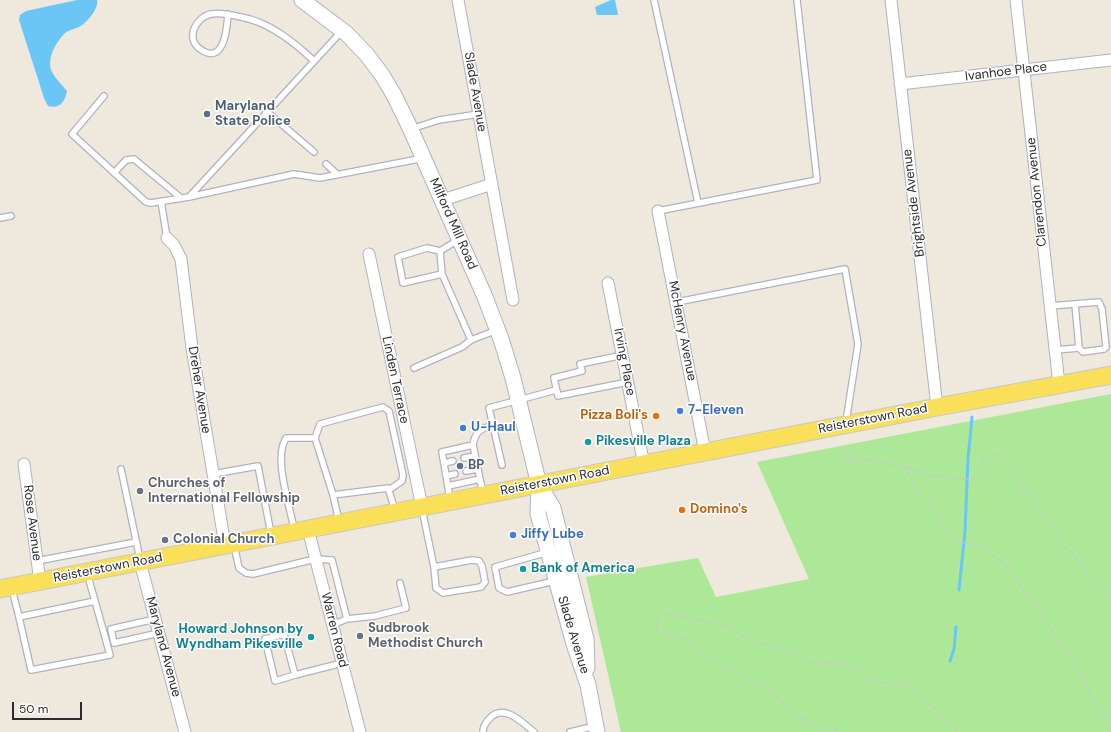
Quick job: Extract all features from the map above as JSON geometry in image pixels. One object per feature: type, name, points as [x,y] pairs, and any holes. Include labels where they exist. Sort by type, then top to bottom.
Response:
[{"type":"main road","name":"Milford Mill Road","points":[[302,0],[342,30],[367,55],[382,75],[394,95],[443,200],[498,330],[539,485]]},
{"type":"main road","name":"Reisterstown Road","points":[[6,588],[422,507],[449,494],[481,487],[539,485],[846,424],[1111,375]]},
{"type":"main road","name":"Slade Avenue","points":[[539,485],[538,514],[574,644],[588,684],[597,729]]},
{"type":"main road","name":"Slade Avenue","points":[[539,485],[553,508],[570,570],[586,639],[588,684]]},
{"type":"street","name":"Slade Avenue","points":[[458,0],[513,300]]},
{"type":"street","name":"Brightside Avenue","points":[[891,0],[937,407]]},
{"type":"street","name":"Clarendon Avenue","points":[[1016,0],[1058,384]]},
{"type":"street","name":"Ivanhoe Place","points":[[900,84],[1111,60]]},
{"type":"street","points":[[443,200],[492,184]]},
{"type":"street","name":"McHenry Avenue","points":[[658,210],[705,452]]},
{"type":"street","name":"Dreher Avenue","points":[[167,238],[174,245],[181,259],[192,348],[213,474],[229,544]]},
{"type":"street","name":"Linden Terrace","points":[[369,254],[422,507]]},
{"type":"street","name":"Irving Place","points":[[608,283],[644,465]]},
{"type":"street","name":"Rose Avenue","points":[[24,464],[40,582]]},
{"type":"street","name":"Warren Road","points":[[301,530],[316,559],[360,732]]},
{"type":"street","name":"Maryland Avenue","points":[[140,562],[185,732]]},
{"type":"lane","points":[[654,0],[698,203]]},
{"type":"lane","points":[[658,210],[817,180],[797,0]]},
{"type":"lane","points":[[228,14],[227,34],[222,46],[218,50],[212,52],[200,49],[195,44],[192,37],[196,24],[201,18],[211,14],[228,14],[268,26],[294,43],[313,60]]},
{"type":"lane","points":[[189,197],[266,111],[342,30]]},
{"type":"lane","points":[[104,96],[72,134],[146,202],[189,197],[294,174],[320,178],[424,158]]},
{"type":"lane","points":[[266,111],[314,152]]},
{"type":"lane","points":[[411,130],[439,120],[479,114]]},
{"type":"lane","points":[[114,173],[126,160],[134,159],[181,198]]},
{"type":"lane","points":[[326,164],[337,174]]},
{"type":"lane","points":[[161,201],[167,238]]},
{"type":"lane","points":[[0,218],[11,216]]},
{"type":"lane","points":[[442,274],[403,283],[398,257],[427,248],[440,251],[460,239]]},
{"type":"lane","points":[[440,251],[442,274],[471,340]]},
{"type":"lane","points":[[676,302],[846,269],[858,344],[846,424]]},
{"type":"lane","points":[[1050,306],[1099,302],[1102,306],[1106,347],[1100,351],[1083,352],[1079,348],[1075,304]]},
{"type":"lane","points":[[414,368],[462,347],[471,340],[498,330]]},
{"type":"lane","points":[[1055,350],[1079,348]]},
{"type":"lane","points":[[623,355],[580,364],[582,371],[554,378],[556,390],[558,396],[628,382]]},
{"type":"lane","points":[[502,465],[489,408],[556,390]]},
{"type":"lane","points":[[340,523],[316,440],[320,424],[382,407],[389,411],[392,416],[403,475],[402,481],[389,490]]},
{"type":"lane","points":[[481,487],[473,445],[474,436],[478,430],[493,425]]},
{"type":"lane","points":[[301,530],[280,459],[282,444],[286,438],[316,440]]},
{"type":"lane","points":[[449,494],[442,452],[473,445]]},
{"type":"lane","points":[[464,458],[475,456]]},
{"type":"lane","points":[[444,463],[453,461]]},
{"type":"lane","points":[[213,474],[258,466],[271,536]]},
{"type":"lane","points":[[121,469],[140,562]]},
{"type":"lane","points":[[466,471],[478,469]]},
{"type":"lane","points":[[446,476],[455,474]]},
{"type":"lane","points":[[332,495],[388,488],[389,490]]},
{"type":"lane","points":[[389,490],[395,512]]},
{"type":"lane","points":[[422,507],[434,567],[436,588],[443,593],[481,587],[485,582],[482,566],[479,561],[472,560],[434,567]]},
{"type":"lane","points":[[37,561],[136,542]]},
{"type":"lane","points":[[229,544],[239,568],[246,573],[253,574],[316,559],[332,560],[347,619]]},
{"type":"lane","points":[[549,552],[494,567],[499,588],[507,592],[513,592],[557,581]]},
{"type":"lane","points":[[6,588],[19,617],[31,670],[110,655],[87,572]]},
{"type":"lane","points":[[332,625],[347,619],[375,616],[406,608],[400,583]]},
{"type":"lane","points":[[19,617],[95,601]]},
{"type":"lane","points":[[155,620],[111,629],[114,643],[159,633]]},
{"type":"lane","points":[[295,675],[284,634],[265,639],[275,681],[342,663]]},
{"type":"lane","points":[[483,732],[486,722],[492,716],[504,713],[520,720],[534,732]]},
{"type":"lane","points":[[570,732],[597,729]]},
{"type":"path","points":[[855,459],[846,452],[841,457],[842,460],[849,462],[862,458],[904,467],[932,476],[981,481],[982,462],[990,455],[997,455],[1029,494],[1064,546],[1111,596]]},
{"type":"path","points":[[904,467],[922,496],[932,506],[953,539],[960,543],[981,548],[1004,564],[1077,667],[1094,700],[1109,723],[1111,732]]},
{"type":"path","points":[[838,732],[801,718],[769,690],[702,658],[691,641],[656,630],[657,618],[663,613],[731,627],[744,638],[760,644],[776,646],[809,663],[819,664],[839,661],[879,683],[907,682],[959,732]]},
{"type":"green space","points":[[1111,394],[1111,732],[621,732],[586,577],[698,558],[716,597],[809,579],[757,462]]},
{"type":"water","points":[[77,0],[97,0],[97,3],[87,21],[65,33],[55,46],[51,56],[50,67],[55,77],[67,91],[61,104],[52,107],[48,106],[44,98],[19,20],[20,15],[26,11]]},
{"type":"water","points":[[611,0],[615,0],[618,15],[597,15],[595,7]]},
{"type":"waterway","points":[[959,590],[965,531],[968,459],[972,417]]},
{"type":"waterway","points":[[950,661],[954,649],[956,627]]},
{"type":"place","name":"Maryland State Police","points":[[207,114]]},
{"type":"place","name":"7-Eleven","points":[[680,411]]},
{"type":"place","name":"Pizza Boli's","points":[[656,416]]},
{"type":"place","name":"U-Haul","points":[[463,428]]},
{"type":"place","name":"Pikesville Plaza","points":[[588,442]]},
{"type":"place","name":"BP","points":[[460,466]]},
{"type":"place","name":"Churches of International Fellowship","points":[[140,491]]},
{"type":"place","name":"Domino's","points":[[682,510]]},
{"type":"place","name":"Jiffy Lube","points":[[513,535]]},
{"type":"place","name":"Colonial Church","points":[[165,540]]},
{"type":"place","name":"Bank of America","points":[[523,569]]},
{"type":"place","name":"Sudbrook Methodist Church","points":[[360,636]]},
{"type":"place","name":"Howard Johnson by Wyndham Pikesville","points":[[311,637]]}]
